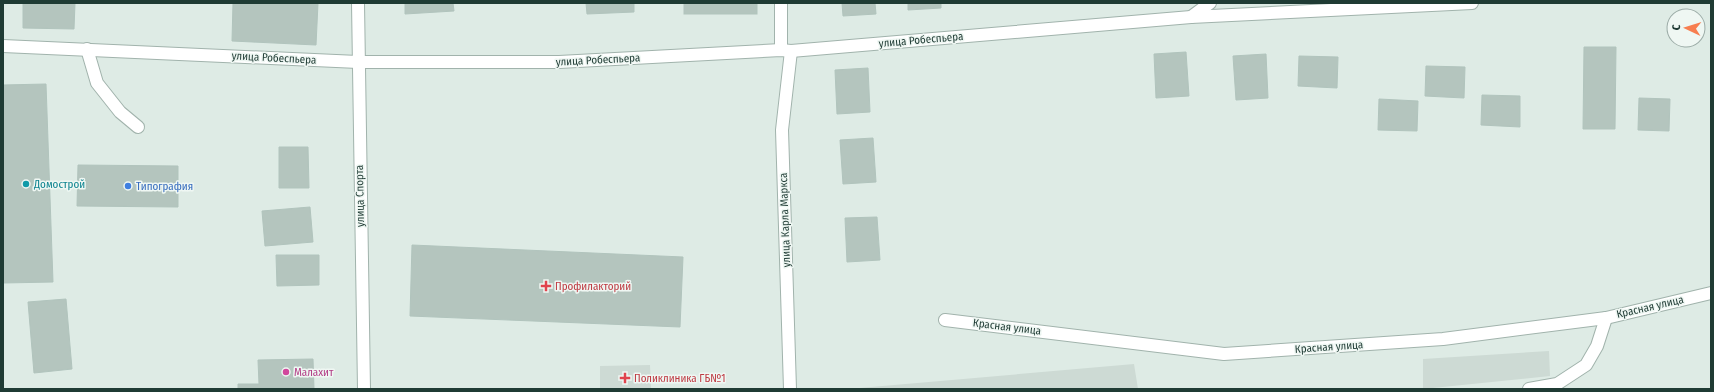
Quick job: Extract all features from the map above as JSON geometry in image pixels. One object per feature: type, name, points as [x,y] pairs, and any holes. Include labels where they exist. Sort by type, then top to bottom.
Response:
[{"type":"street","name":"улица Спорта","points":[[358,3],[364,389]]},
{"type":"street","name":"улица Карла Маркса","points":[[781,3],[786,50],[782,130],[790,389]]},
{"type":"street","points":[[1191,17],[1196,3]]},
{"type":"street","points":[[1191,17],[1210,3]]},
{"type":"street","name":"улица Робеспьера","points":[[3,46],[358,62],[559,62],[786,50],[1191,17],[1472,3]]},
{"type":"street","points":[[87,49],[97,83],[120,112],[138,127]]},
{"type":"street","name":"Красная улица","points":[[945,320],[1224,354],[1443,339],[1606,318],[1711,293]]},
{"type":"street","points":[[1529,389],[1557,384],[1586,365],[1597,346],[1606,318]]},
{"type":"shaded area","points":[[1549,351],[1550,376],[1423,389],[1423,359]]},
{"type":"shaded area","points":[[1134,364],[1138,389],[848,389]]},
{"type":"shaded area","name":"Поликлиника ГБ№1","points":[[650,365],[651,389],[600,389],[600,366]]},
{"type":"building","points":[[23,3],[75,3],[74,29],[23,28]]},
{"type":"building","points":[[233,3],[318,3],[316,45],[232,41]]},
{"type":"building","points":[[405,3],[453,3],[454,11],[405,14]]},
{"type":"building","points":[[586,3],[634,3],[634,12],[587,14]]},
{"type":"building","points":[[684,3],[757,3],[757,14],[684,14]]},
{"type":"building","points":[[842,3],[875,3],[876,14],[843,16]]},
{"type":"building","points":[[908,3],[941,3],[941,8],[908,10]]},
{"type":"building","points":[[1584,47],[1616,47],[1615,129],[1583,129]]},
{"type":"building","points":[[1186,52],[1189,96],[1156,98],[1154,54]]},
{"type":"building","points":[[1266,54],[1268,98],[1236,100],[1233,56]]},
{"type":"building","points":[[1299,56],[1338,57],[1337,88],[1298,86]]},
{"type":"building","points":[[1426,66],[1465,67],[1464,98],[1425,96]]},
{"type":"building","points":[[868,68],[870,112],[837,114],[835,70]]},
{"type":"building","name":"Домострой","points":[[46,84],[53,282],[3,283],[3,85]]},
{"type":"building","points":[[1482,95],[1520,96],[1520,127],[1481,125]]},
{"type":"building","points":[[1639,98],[1670,99],[1669,131],[1638,130]]},
{"type":"building","points":[[1379,99],[1418,101],[1417,131],[1378,130]]},
{"type":"building","points":[[873,138],[876,182],[843,184],[840,140]]},
{"type":"building","points":[[279,147],[308,147],[309,188],[279,188]]},
{"type":"building","name":"Типография","points":[[78,165],[178,166],[178,207],[77,206]]},
{"type":"building","points":[[310,207],[313,242],[265,246],[262,211]]},
{"type":"building","points":[[877,217],[880,260],[847,262],[845,218]]},
{"type":"building","name":"Профилакторий","points":[[412,245],[683,257],[680,327],[410,316]]},
{"type":"building","points":[[276,255],[319,255],[319,285],[277,286]]},
{"type":"building","points":[[66,299],[72,369],[34,373],[28,302]]},
{"type":"building","name":"Малахит","points":[[313,359],[314,389],[238,389],[238,384],[259,384],[258,360]]},
{"type":"place","name":"Домострой","points":[[26,184]]},
{"type":"place","name":"Типография","points":[[128,186]]},
{"type":"place","name":"Профилакторий","points":[[546,286]]},
{"type":"place","name":"Малахит","points":[[286,372]]},
{"type":"place","name":"Поликлиника ГБ№1","points":[[625,378]]}]
